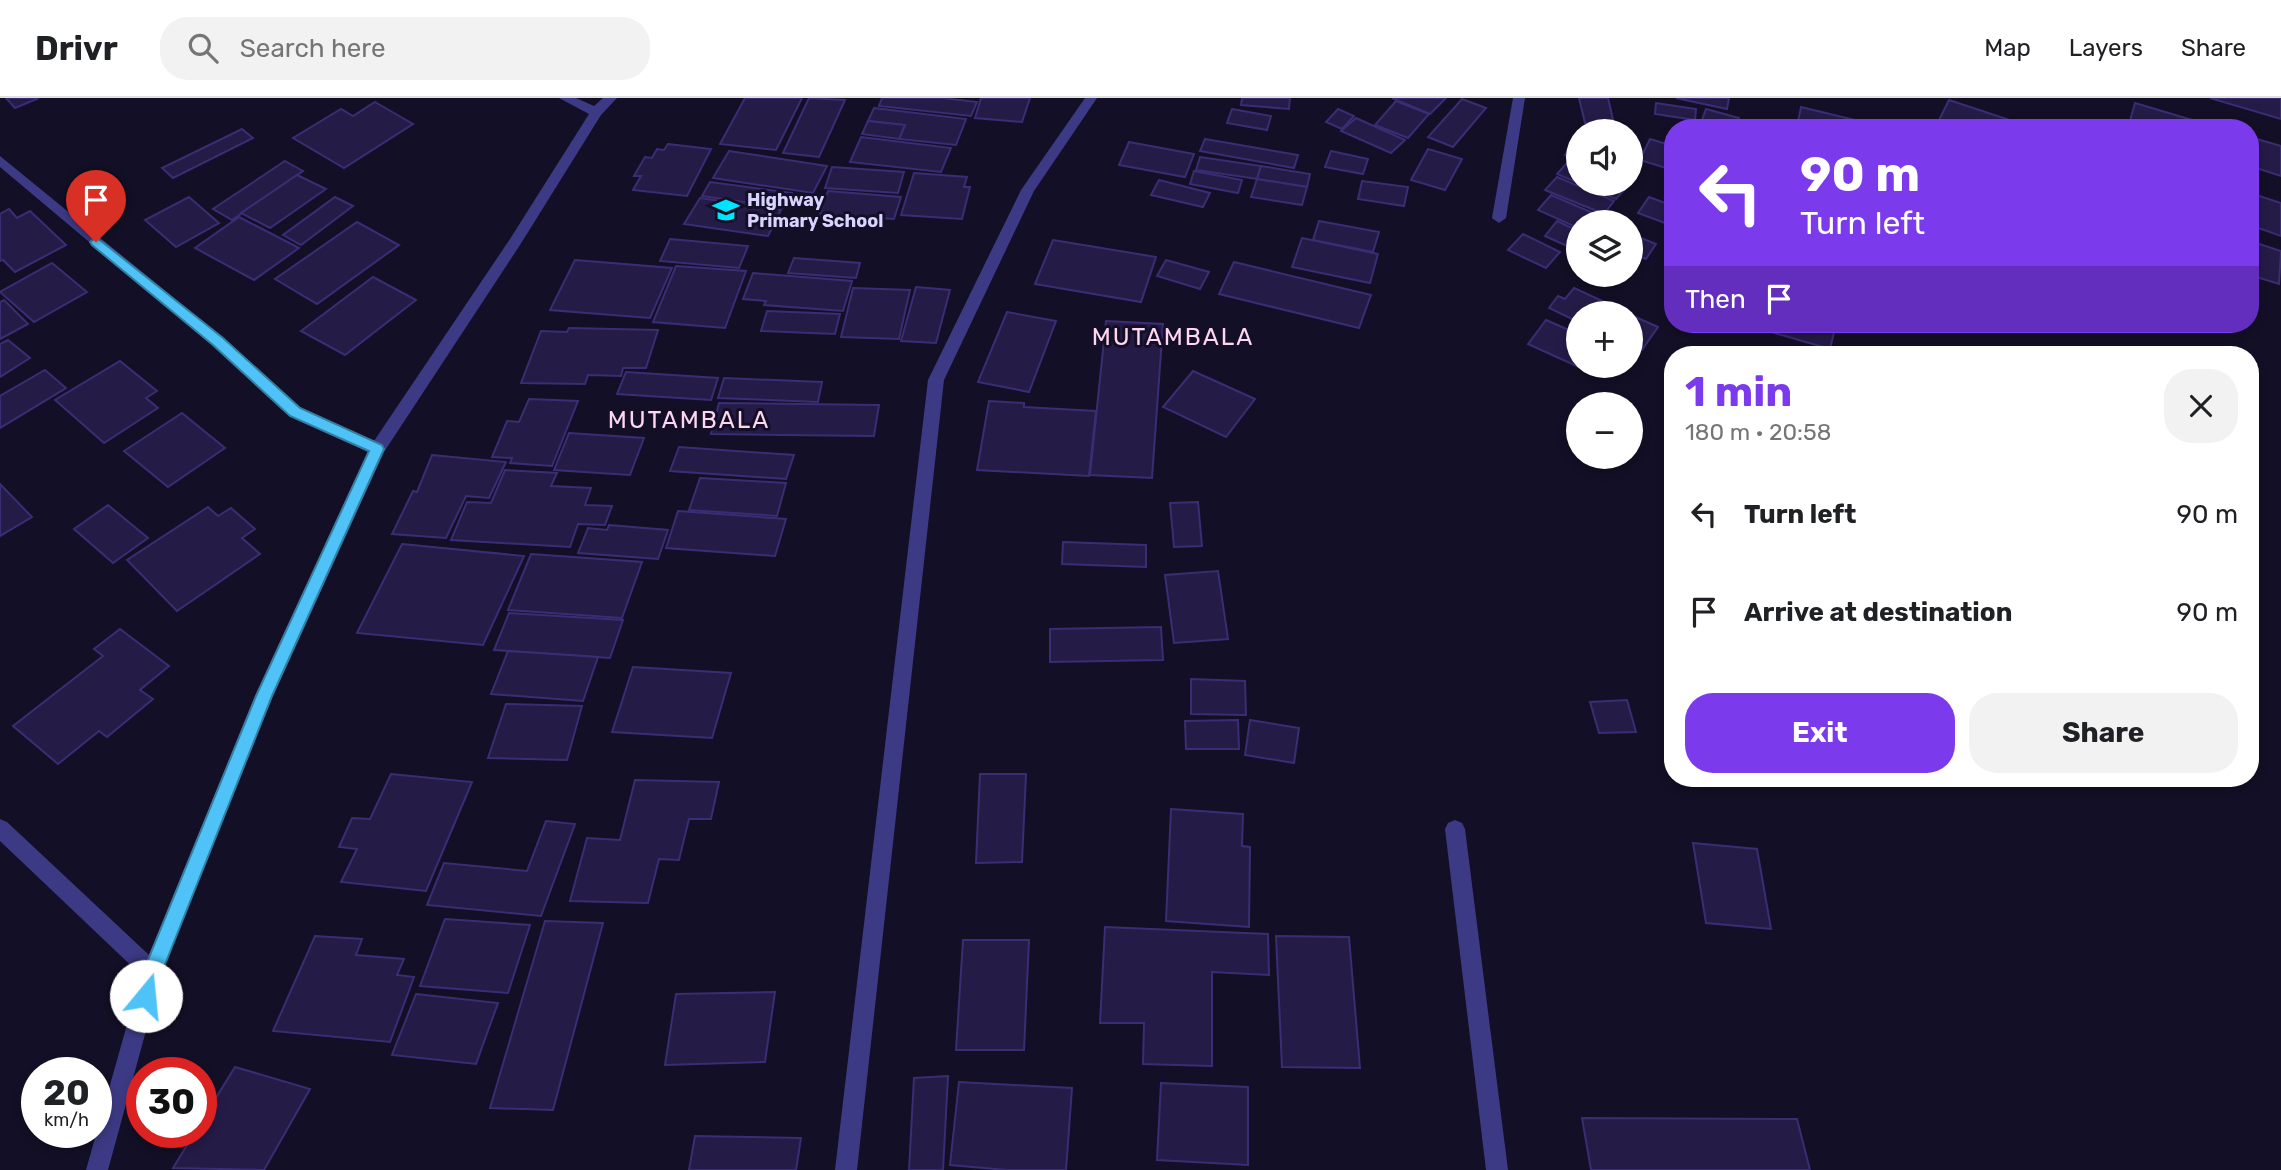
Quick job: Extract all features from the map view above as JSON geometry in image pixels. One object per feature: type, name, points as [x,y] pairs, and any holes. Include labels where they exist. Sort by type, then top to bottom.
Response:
[{"type":"street","points":[[565,98],[596,112]]},
{"type":"street","points":[[97,1170],[152,972],[264,696],[377,449],[515,242],[596,112],[611,98]]},
{"type":"street","points":[[846,1170],[936,380],[1028,190],[1091,98]]},
{"type":"street","points":[[1499,218],[1519,98]]},
{"type":"street","points":[[0,160],[218,342],[295,412],[377,449]]},
{"type":"street","points":[[0,828],[152,972]]},
{"type":"street","points":[[1455,829],[1497,1170]]},
{"type":"building","points":[[6,98],[39,98],[15,108]]},
{"type":"building","points":[[745,98],[802,98],[776,150],[720,144]]},
{"type":"building","points":[[809,98],[845,100],[819,157],[783,153]]},
{"type":"building","points":[[882,98],[942,98],[977,102],[971,116],[879,106]]},
{"type":"building","points":[[981,98],[1030,98],[1022,122],[975,118]]},
{"type":"building","points":[[1242,98],[1290,98],[1289,109],[1241,105]]},
{"type":"building","points":[[1392,98],[1446,98],[1430,114]]},
{"type":"building","points":[[1579,98],[1608,98],[1613,119],[1584,119]]},
{"type":"building","points":[[1676,98],[1729,98],[1727,109]]},
{"type":"building","points":[[2210,98],[2281,98],[2281,119]]},
{"type":"building","points":[[1462,99],[1486,108],[1453,147],[1428,137]]},
{"type":"building","points":[[1949,100],[2007,119],[1940,119]]},
{"type":"building","points":[[1396,101],[1429,114],[1408,138],[1375,125]]},
{"type":"building","points":[[375,102],[413,124],[344,168],[293,138],[341,109],[353,116]]},
{"type":"building","points":[[1656,103],[1696,109],[1695,119],[1655,114]]},
{"type":"building","points":[[2135,103],[2189,119],[2131,119]]},
{"type":"building","points":[[1801,107],[1851,119],[1798,119]]},
{"type":"building","points":[[874,108],[966,119],[956,145],[899,139],[905,125],[868,121]]},
{"type":"building","points":[[1232,109],[1271,116],[1267,130],[1227,123]]},
{"type":"building","points":[[1338,109],[1354,116],[1342,129],[1326,122]]},
{"type":"building","points":[[1706,109],[1739,118],[1739,119],[1702,119]]},
{"type":"building","points":[[1356,118],[1405,140],[1391,153],[1341,131]]},
{"type":"building","points":[[868,121],[905,125],[899,139],[862,134]]},
{"type":"building","points":[[242,129],[253,138],[173,178],[162,168]]},
{"type":"building","points":[[861,137],[951,148],[941,172],[850,162]]},
{"type":"building","points":[[1205,139],[1298,155],[1294,168],[1200,151]]},
{"type":"building","points":[[1650,139],[1664,143],[1664,168],[1643,161],[1643,154]]},
{"type":"building","points":[[2259,140],[2281,146],[2281,176],[2259,169]]},
{"type":"building","points":[[1129,142],[1194,154],[1185,177],[1119,165]]},
{"type":"building","points":[[668,144],[711,149],[687,196],[633,190],[641,176],[634,176],[645,157],[652,158],[657,149],[664,150]]},
{"type":"building","points":[[1428,149],[1462,159],[1445,190],[1411,180]]},
{"type":"building","points":[[729,151],[827,166],[813,193],[713,178]]},
{"type":"building","points":[[1331,151],[1368,159],[1363,174],[1325,167]]},
{"type":"building","points":[[1200,157],[1261,166],[1257,179],[1196,170]]},
{"type":"building","points":[[285,161],[303,171],[232,220],[213,209]]},
{"type":"building","points":[[1566,164],[1566,178],[1557,174]]},
{"type":"building","points":[[1261,166],[1310,174],[1307,187],[1257,179]]},
{"type":"building","points":[[832,167],[904,172],[898,193],[825,188]]},
{"type":"building","points":[[1194,171],[1242,180],[1238,193],[1190,184]]},
{"type":"building","points":[[914,173],[967,177],[964,187],[970,187],[962,219],[901,215]]},
{"type":"building","points":[[297,175],[326,189],[270,228],[241,213]]},
{"type":"building","points":[[1557,177],[1566,181],[1566,196],[1602,196],[1614,201],[1607,210],[1594,210],[1545,190]]},
{"type":"building","points":[[1257,179],[1307,187],[1302,205],[1251,197]]},
{"type":"building","points":[[1159,180],[1210,193],[1203,207],[1151,195]]},
{"type":"building","points":[[1362,181],[1408,187],[1404,206],[1358,199]]},
{"type":"building","points":[[710,182],[792,193],[784,208],[702,196]]},
{"type":"building","points":[[828,191],[901,197],[894,219],[820,214]]},
{"type":"building","points":[[1551,195],[1586,210],[1566,210],[1566,223],[1538,210]]},
{"type":"building","points":[[2259,196],[2281,203],[2281,236],[2259,228]]},
{"type":"building","points":[[189,197],[219,223],[176,247],[145,220]]},
{"type":"building","points":[[335,197],[353,206],[301,245],[283,235]]},
{"type":"building","points":[[1649,197],[1664,203],[1664,223],[1643,215],[1643,210],[1640,210]]},
{"type":"building","points":[[700,198],[781,210],[768,236],[684,224]]},
{"type":"building","points":[[9,209],[17,218],[30,211],[66,245],[15,272],[3,260],[0,261],[0,214]]},
{"type":"building","points":[[239,217],[299,248],[254,280],[195,248]]},
{"type":"building","points":[[1319,221],[1379,232],[1373,252],[1313,240]]},
{"type":"building","points":[[1557,221],[1566,225],[1566,246],[1545,236]]},
{"type":"building","points":[[357,222],[399,245],[317,304],[275,279]]},
{"type":"building","points":[[1523,234],[1560,252],[1546,268],[1508,250]]},
{"type":"building","points":[[1302,238],[1378,254],[1370,283],[1292,267]]},
{"type":"building","points":[[670,239],[748,246],[739,268],[660,261]]},
{"type":"building","points":[[1643,239],[1656,244],[1646,259],[1643,258]]},
{"type":"building","points":[[1053,240],[1156,257],[1141,302],[1035,284]]},
{"type":"building","points":[[2259,244],[2281,251],[2279,284],[2259,278]]},
{"type":"building","points":[[794,258],[860,263],[856,278],[788,273]]},
{"type":"building","points":[[575,260],[672,268],[650,318],[550,310]]},
{"type":"building","points":[[1166,260],[1209,272],[1200,289],[1157,276]]},
{"type":"building","points":[[1234,262],[1371,295],[1359,328],[1219,294]]},
{"type":"building","points":[[52,263],[87,292],[34,322],[0,292]]},
{"type":"building","points":[[676,266],[746,271],[725,328],[653,322]]},
{"type":"building","points":[[753,273],[852,281],[843,311],[764,305],[766,301],[743,299]]},
{"type":"building","points":[[373,277],[416,300],[345,355],[301,331]]},
{"type":"building","points":[[916,287],[950,290],[936,343],[901,341]]},
{"type":"building","points":[[853,288],[910,290],[899,339],[841,337]]},
{"type":"building","points":[[1574,288],[1602,301],[1566,301],[1566,316],[1549,308],[1558,296],[1565,299]]},
{"type":"building","points":[[4,300],[28,324],[0,339],[0,302]]},
{"type":"building","points":[[767,311],[840,314],[835,334],[761,331]]},
{"type":"building","points":[[1007,312],[1056,321],[1029,392],[978,382]]},
{"type":"building","points":[[1546,320],[1566,329],[1566,361],[1528,344]]},
{"type":"building","points":[[1643,320],[1658,327],[1643,349]]},
{"type":"building","points":[[1106,321],[1163,324],[1152,478],[1090,475]]},
{"type":"building","points":[[569,328],[658,330],[646,368],[623,368],[621,376],[588,375],[585,384],[521,383],[541,331],[567,332]]},
{"type":"building","points":[[1774,333],[1834,333],[1831,346],[1820,346]]},
{"type":"building","points":[[8,340],[30,358],[0,377],[0,344]]},
{"type":"building","points":[[120,361],[157,391],[146,398],[158,408],[104,443],[55,400]]},
{"type":"building","points":[[45,370],[66,388],[0,428],[0,396]]},
{"type":"building","points":[[1193,371],[1255,399],[1226,437],[1163,407]]},
{"type":"building","points":[[626,372],[718,378],[711,400],[617,394]]},
{"type":"building","points":[[724,378],[822,382],[818,402],[718,398]]},
{"type":"building","points":[[529,399],[578,401],[552,466],[510,463],[512,458],[492,457],[507,421],[519,422]]},
{"type":"building","points":[[989,401],[1024,403],[1024,407],[1096,411],[1089,476],[977,470]]},
{"type":"building","points":[[719,403],[879,405],[874,436],[711,434]]},
{"type":"building","points":[[182,413],[225,448],[168,487],[124,451]]},
{"type":"building","points":[[569,433],[644,438],[630,475],[554,470]]},
{"type":"building","points":[[679,447],[794,455],[786,479],[670,471]]},
{"type":"building","points":[[432,455],[506,462],[489,498],[466,496],[446,538],[392,534],[413,491],[417,492]]},
{"type":"building","points":[[505,470],[557,473],[551,486],[591,488],[585,505],[612,506],[605,525],[578,524],[570,547],[451,540],[467,502],[491,503]]},
{"type":"building","points":[[700,478],[786,483],[777,516],[689,510]]},
{"type":"building","points":[[0,484],[32,517],[0,536]]},
{"type":"building","points":[[1198,502],[1202,546],[1174,547],[1170,503]]},
{"type":"building","points":[[108,505],[148,538],[113,563],[74,529]]},
{"type":"building","points":[[208,507],[218,516],[231,508],[255,529],[242,538],[260,554],[177,611],[127,560]]},
{"type":"building","points":[[678,511],[786,519],[775,556],[666,548]]},
{"type":"building","points":[[609,525],[668,530],[658,559],[578,553],[588,528],[607,530]]},
{"type":"building","points":[[1063,542],[1146,545],[1146,567],[1062,564]]},
{"type":"building","points":[[402,544],[524,556],[483,645],[357,633]]},
{"type":"building","points":[[531,554],[642,562],[622,618],[508,610]]},
{"type":"building","points":[[1218,571],[1228,639],[1174,643],[1165,575]]},
{"type":"building","points":[[509,613],[623,620],[610,658],[494,650]]},
{"type":"building","points":[[1161,627],[1163,660],[1050,662],[1050,629]]},
{"type":"building","points":[[120,629],[169,666],[140,690],[153,699],[107,737],[99,731],[58,764],[13,726],[103,656],[94,649]]},
{"type":"building","points":[[508,651],[598,657],[583,701],[491,694]]},
{"type":"building","points":[[633,667],[731,673],[712,738],[612,732]]},
{"type":"building","points":[[1191,679],[1245,681],[1246,715],[1191,714]]},
{"type":"building","points":[[1627,700],[1636,732],[1599,733],[1590,702]]},
{"type":"building","points":[[506,704],[582,706],[567,760],[488,758]]},
{"type":"building","points":[[1238,720],[1239,749],[1186,749],[1185,721]]},
{"type":"building","points":[[1250,720],[1299,728],[1294,763],[1245,755]]},
{"type":"building","points":[[391,774],[472,782],[426,891],[341,882],[357,849],[339,847],[352,818],[370,819]]},
{"type":"building","points":[[980,774],[1026,774],[1022,862],[976,863]]},
{"type":"building","points":[[635,780],[719,782],[711,819],[689,819],[679,860],[659,859],[648,903],[570,901],[587,838],[620,840]]},
{"type":"building","points":[[1171,809],[1243,814],[1242,846],[1250,847],[1249,927],[1166,921]]},
{"type":"building","points":[[546,821],[575,824],[541,916],[427,905],[444,863],[527,871]]},
{"type":"building","points":[[1693,843],[1757,849],[1771,929],[1706,923]]},
{"type":"building","points":[[445,919],[530,925],[508,993],[420,986]]},
{"type":"building","points":[[545,921],[603,923],[553,1110],[490,1108]]},
{"type":"building","points":[[1105,927],[1268,934],[1269,975],[1212,972],[1212,1066],[1143,1064],[1144,1023],[1100,1023]]},
{"type":"building","points":[[315,936],[362,939],[356,955],[404,959],[397,975],[414,977],[390,1042],[273,1031]]},
{"type":"building","points":[[1276,936],[1349,937],[1360,1068],[1282,1067]]},
{"type":"building","points":[[963,940],[1029,940],[1024,1050],[956,1050]]},
{"type":"building","points":[[775,992],[765,1062],[665,1065],[676,994]]},
{"type":"building","points":[[416,994],[498,1003],[476,1064],[392,1055]]},
{"type":"building","points":[[235,1067],[310,1089],[264,1170],[173,1168],[185,1148],[217,1148],[217,1096]]},
{"type":"building","points":[[948,1076],[943,1170],[909,1170],[914,1078]]},
{"type":"building","points":[[959,1082],[1072,1088],[1066,1170],[1007,1170],[950,1165]]},
{"type":"building","points":[[1161,1083],[1248,1087],[1248,1165],[1157,1160]]},
{"type":"building","points":[[1582,1118],[1797,1119],[1810,1170],[1591,1170]]},
{"type":"building","points":[[695,1136],[801,1138],[796,1170],[689,1170]]},
{"type":"place","name":"Highway Primary School","points":[[726,210]]},
{"type":"district","name":"MUTAMBALA","points":[[1173,337]]},
{"type":"district","name":"MUTAMBALA","points":[[689,420]]},
{"type":"route","points":[[96,242],[218,342],[295,412],[377,449],[264,696],[152,972],[146,996]]}]
